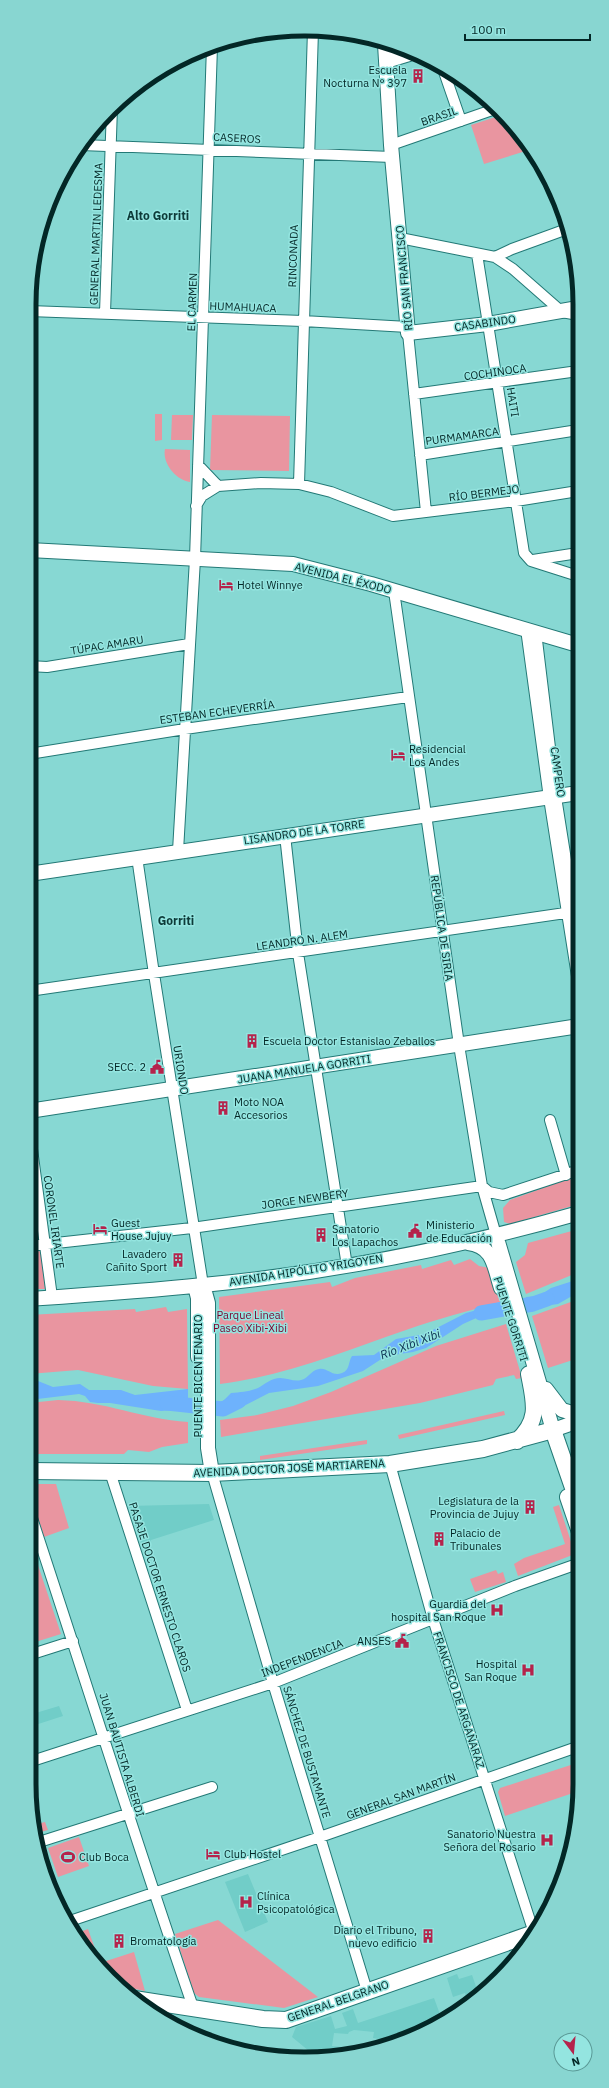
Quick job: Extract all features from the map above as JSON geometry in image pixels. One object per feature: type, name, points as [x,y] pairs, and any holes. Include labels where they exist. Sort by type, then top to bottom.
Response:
[{"type":"main road","name":"RÍO SAN FRANCISCO","points":[[385,48],[391,151],[408,330]]},
{"type":"main road","points":[[386,61],[405,55]]},
{"type":"main road","name":"CASABINDO","points":[[408,330],[488,324],[573,309]]},
{"type":"main road","name":"AVENIDA EL ÉXODO","points":[[36,550],[293,564],[394,591],[573,644]]},
{"type":"main road","name":"LISANDRO DE LA TORRE","points":[[36,873],[426,814],[573,794]]},
{"type":"main road","name":"JUANA MANUELA GORRITI","points":[[36,1110],[316,1068],[573,1027]]},
{"type":"main road","name":"AVENIDA HIPÓLITO YRIGOYEN","points":[[36,1298],[199,1286],[347,1266],[466,1243],[573,1215]]},
{"type":"main road","name":"REPÚBLICA DE SIRIA","points":[[496,1235],[499,1263]]},
{"type":"main road","points":[[466,1243],[484,1247],[499,1263]]},
{"type":"main road","name":"PUENTE GORRITI","points":[[499,1263],[533,1372]]},
{"type":"main road","name":"PUENTE BICENTENARIO","points":[[199,1286],[203,1302],[203,1448],[207,1473]]},
{"type":"main road","points":[[533,1372],[557,1405],[564,1411],[573,1413]]},
{"type":"main road","points":[[533,1372],[573,1508]]},
{"type":"main road","points":[[517,1441],[526,1432],[534,1414],[533,1372]]},
{"type":"main road","points":[[550,1431],[573,1423]]},
{"type":"main road","points":[[550,1431],[573,1490]]},
{"type":"main road","name":"AVENIDA DOCTOR JOSÉ MARTIARENA","points":[[36,1471],[207,1473],[390,1464],[453,1455],[517,1441],[550,1431]]},
{"type":"main road","name":"GENERAL BELGRANO","points":[[146,2001],[263,2019],[286,2020],[526,1936]]},
{"type":"street","name":"RINCONADA","points":[[299,484],[313,36]]},
{"type":"street","name":"EL CARMEN","points":[[178,851],[195,559],[212,52]]},
{"type":"street","points":[[445,76],[461,121]]},
{"type":"street","name":"BRASIL","points":[[391,151],[461,121],[490,111]]},
{"type":"street","name":"GENERAL MARTIN LEDESMA","points":[[105,313],[112,118]]},
{"type":"street","name":"CASEROS","points":[[88,145],[208,148],[309,153],[391,151]]},
{"type":"street","points":[[495,257],[512,249],[563,231]]},
{"type":"street","points":[[400,238],[495,257],[513,269],[562,312]]},
{"type":"street","name":"HAITI","points":[[477,254],[508,442],[516,501],[528,557]]},
{"type":"street","name":"HUMAHUACA","points":[[36,311],[303,321],[408,330]]},
{"type":"street","name":"CASABINDO","points":[[562,312],[573,314]]},
{"type":"street","name":"RÍO SAN FRANCISCO","points":[[408,330],[426,512]]},
{"type":"street","name":"COCHINOCA","points":[[414,394],[498,384],[573,372]]},
{"type":"street","name":"PURMAMARCA","points":[[420,454],[508,442],[573,431]]},
{"type":"street","points":[[198,465],[218,486]]},
{"type":"street","points":[[196,506],[202,496],[218,486],[261,483],[299,484]]},
{"type":"street","name":"RÍO BERMEJO","points":[[299,484],[331,492],[393,516],[516,501],[573,492]]},
{"type":"street","points":[[528,557],[573,553]]},
{"type":"street","points":[[528,557],[573,574]]},
{"type":"street","name":"REPÚBLICA DE SIRIA","points":[[394,591],[459,1045],[482,1186],[496,1235]]},
{"type":"street","name":"CAMPERO","points":[[531,631],[553,797],[573,912]]},
{"type":"street","name":"TÚPAC AMARU","points":[[36,666],[47,667],[189,644]]},
{"type":"street","name":"ESTEBAN ECHEVERRÍA","points":[[36,753],[185,729],[408,697]]},
{"type":"street","points":[[285,835],[298,953],[347,1266]]},
{"type":"street","name":"URIONDO","points":[[138,857],[192,1228],[199,1286]]},
{"type":"street","name":"LEANDRO N. ALEM","points":[[36,990],[573,912]]},
{"type":"street","points":[[550,1120],[566,1175]]},
{"type":"street","points":[[482,1186],[489,1192],[503,1195],[573,1172]]},
{"type":"street","name":"CORONEL IRIARTE","points":[[36,1179],[52,1297]]},
{"type":"street","name":"JORGE NEWBERY","points":[[36,1246],[192,1228],[482,1186]]},
{"type":"street","name":"FRANCISCO DE ARGAÑARAZ","points":[[390,1464],[433,1619],[533,1925]]},
{"type":"street","name":"PASAJE DOCTOR ERNESTO CLAROS","points":[[110,1472],[187,1710]]},
{"type":"street","name":"SÁNCHEZ DE BUSTAMANTE","points":[[207,1473],[367,1991]]},
{"type":"street","name":"JUAN BAUTISTA ALBERDI","points":[[36,1530],[104,1737],[127,1814],[193,2007]]},
{"type":"street","name":"INDEPENDENCIA","points":[[36,1760],[273,1683],[515,1586],[573,1565]]},
{"type":"street","points":[[36,1653],[73,1641]]},
{"type":"street","name":"GENERAL SAN MARTÍN","points":[[73,1920],[320,1837],[573,1748]]},
{"type":"street","points":[[42,1841],[212,1787]]},
{"type":"shaded area","points":[[209,1504],[214,1520],[151,1540],[151,1542],[142,1546],[129,1506]]},
{"type":"shaded area","points":[[59,1706],[63,1716],[36,1725],[36,1713]]},
{"type":"shaded area","name":"Clínica Psicopatológica","points":[[248,1874],[268,1922],[245,1932],[225,1882]]},
{"type":"shaded area","points":[[457,1974],[459,1979],[472,1975],[477,1989],[467,1998],[465,1993],[453,1997],[447,1978]]},
{"type":"shaded area","points":[[434,1998],[440,2015],[407,2032],[384,2040],[373,2038],[374,2032],[354,2030],[348,2034],[334,2033],[332,2046],[352,2048],[340,2050],[309,2051],[292,2037],[296,2027],[331,2016],[335,2029],[347,2026],[342,2013],[353,2009],[358,2023]]},
{"type":"green space","points":[[496,117],[525,151],[484,164],[471,125]]},
{"type":"green space","points":[[155,414],[162,414],[162,440],[155,441]]},
{"type":"green space","points":[[172,415],[193,415],[192,440],[171,440]]},
{"type":"green space","points":[[212,415],[290,416],[289,471],[210,470]]},
{"type":"green space","points":[[165,449],[190,450],[190,482],[180,478],[171,470],[166,460]]},
{"type":"green space","points":[[573,1177],[573,1206],[510,1224],[504,1222],[503,1208],[510,1200]]},
{"type":"green space","points":[[573,1231],[573,1274],[526,1294],[516,1262],[525,1255],[528,1243]]},
{"type":"green space","points":[[36,1251],[41,1251],[45,1289],[36,1289]]},
{"type":"green space","name":"Parque Lineal Paseo Xibi-Xibi","points":[[470,1259],[479,1266],[490,1268],[500,1302],[429,1322],[291,1369],[220,1384],[219,1297],[330,1282],[332,1287],[355,1278],[421,1265],[422,1269],[451,1260],[454,1265]]},
{"type":"green space","points":[[573,1301],[573,1360],[548,1368],[532,1316]]},
{"type":"green space","name":"Parque Lineal Paseo Xibi-Xibi","points":[[166,1307],[168,1312],[187,1309],[188,1389],[153,1386],[78,1370],[36,1373],[36,1315],[135,1309],[136,1312]]},
{"type":"green space","points":[[506,1324],[522,1378],[516,1379],[514,1375],[496,1379],[493,1385],[420,1403],[221,1437],[220,1420],[257,1415],[293,1406],[331,1392],[436,1346]]},
{"type":"green space","points":[[58,1400],[92,1403],[155,1417],[188,1422],[188,1443],[162,1447],[149,1452],[128,1450],[124,1454],[36,1454],[36,1402]]},
{"type":"green space","points":[[504,1411],[505,1415],[399,1439],[398,1435]]},
{"type":"green space","points":[[367,1440],[367,1444],[260,1460],[260,1456]]},
{"type":"green space","points":[[36,1484],[56,1484],[69,1528],[44,1537],[36,1512]]},
{"type":"green space","points":[[559,1505],[573,1548],[573,1555],[518,1576],[514,1564],[524,1558],[565,1544],[553,1507]]},
{"type":"green space","points":[[36,1559],[61,1634],[36,1642]]},
{"type":"green space","points":[[496,1570],[498,1574],[503,1572],[506,1582],[475,1592],[470,1579]]},
{"type":"green space","points":[[573,1764],[572,1793],[505,1816],[498,1792],[500,1788]]},
{"type":"green space","points":[[45,1822],[48,1830],[40,1832],[39,1824]]},
{"type":"green space","name":"Club Boca","points":[[79,1837],[89,1866],[58,1877],[48,1848]]},
{"type":"green space","points":[[218,1920],[318,1997],[284,2008],[199,1997],[194,1993],[175,1934]]},
{"type":"green space","points":[[88,1929],[97,1954],[91,1947],[80,1932]]},
{"type":"green space","points":[[134,1952],[145,1991],[131,1988],[104,1962]]},
{"type":"water","points":[[573,1281],[573,1295],[558,1304],[544,1306],[531,1312],[526,1297],[539,1296],[551,1288]]},
{"type":"water","points":[[495,1305],[501,1306],[504,1316],[498,1314],[483,1315],[463,1324],[426,1348],[413,1352],[386,1356],[363,1371],[318,1386],[269,1393],[232,1412],[220,1414],[220,1404],[231,1393],[244,1392],[258,1388],[277,1378],[296,1381],[301,1380],[319,1369],[325,1369],[335,1374],[345,1372],[352,1356],[374,1355],[396,1339],[425,1334],[466,1313]]},
{"type":"water","points":[[36,1381],[53,1387],[80,1384],[89,1390],[121,1390],[135,1395],[188,1389],[188,1409],[161,1411],[110,1403],[90,1402],[85,1396],[79,1394],[36,1399]]},
{"type":"waterway","name":"Río Xibi Xibi","points":[[481,1313],[533,1304],[547,1299]]},
{"type":"waterway","name":"Río Xibi Xibi","points":[[167,1403],[223,1409],[239,1401]]},
{"type":"place","name":"Escuela Nocturna N° 397","points":[[418,76]]},
{"type":"place","name":"Hotel Winnye","points":[[226,585]]},
{"type":"place","name":"Residencial Los Andes","points":[[398,755]]},
{"type":"place","name":"Escuela Doctor Estanislao Zeballos","points":[[252,1041]]},
{"type":"place","name":"SECC. 2","points":[[157,1067]]},
{"type":"place","name":"Moto NOA Accesorios","points":[[223,1108]]},
{"type":"place","name":"Guest House Jujuy","points":[[100,1229]]},
{"type":"place","name":"Ministerio de Educación","points":[[415,1231]]},
{"type":"place","name":"Sanatorio Los Lapachos","points":[[321,1235]]},
{"type":"place","name":"Lavadero Cañito Sport","points":[[178,1260]]},
{"type":"place","name":"Legislatura de la Provincia de Jujuy","points":[[530,1507]]},
{"type":"place","name":"Palacio de Tribunales","points":[[439,1539]]},
{"type":"place","name":"Guardia del hospital San Roque","points":[[497,1610]]},
{"type":"place","name":"ANSES","points":[[402,1641]]},
{"type":"place","name":"Hospital San Roque","points":[[528,1670]]},
{"type":"place","name":"Sanatorio Nuestra Señora del Rosario","points":[[547,1840]]},
{"type":"place","name":"Club Hostel","points":[[213,1854]]},
{"type":"place","name":"Club Boca","points":[[68,1857]]},
{"type":"place","name":"Clínica Psicopatológica","points":[[246,1902]]},
{"type":"place","name":"Diario el Tribuno, nuevo edificio","points":[[428,1936]]},
{"type":"place","name":"Bromatología","points":[[119,1941]]},
{"type":"district","name":"Alto Gorriti","points":[[158,215]]},
{"type":"district","name":"Gorriti","points":[[176,920]]}]
